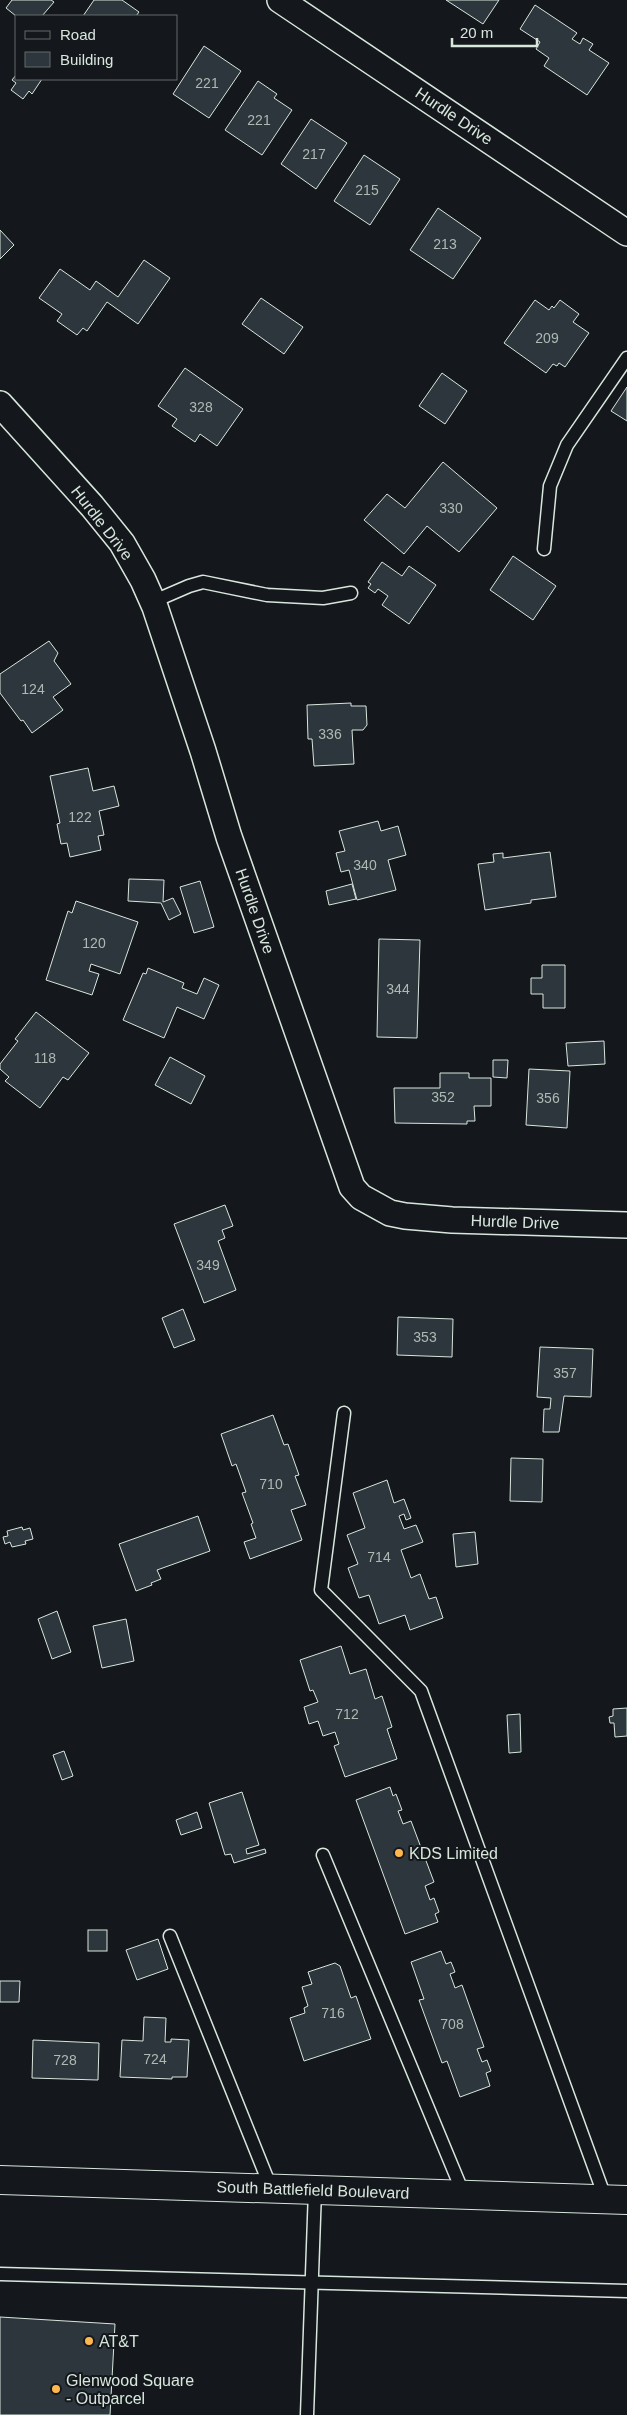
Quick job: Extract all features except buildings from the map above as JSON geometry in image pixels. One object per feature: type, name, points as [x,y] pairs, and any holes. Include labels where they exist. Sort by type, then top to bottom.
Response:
[{"type":"main road","name":"South Battlefield Boulevard","points":[[0,2180],[617,2200]]},
{"type":"street","name":"Hurdle Drive","points":[[280,0],[627,233]]},
{"type":"street","name":"Hurdle Drive","points":[[0,404],[92,506],[122,543],[152,602],[203,751],[229,837],[352,1187],[361,1197],[390,1213],[405,1216],[452,1220],[627,1225]]},
{"type":"lane","points":[[544,549],[550,486],[567,445],[627,358]]},
{"type":"lane","points":[[152,602],[203,582],[267,595],[322,598],[351,593]]},
{"type":"lane","points":[[344,1413],[321,1590],[421,1691],[617,2200]]},
{"type":"lane","points":[[323,1855],[464,2195]]},
{"type":"lane","points":[[170,1936],[271,2188]]},
{"type":"lane","points":[[307,2415],[315,2190]]},
{"type":"lane","points":[[0,2274],[627,2291]]},
{"type":"place","name":"KDS Limited","points":[[399,1853]]},
{"type":"place","name":"AT&T","points":[[89,2341]]},
{"type":"place","name":"Glenwood Square - Outparcel","points":[[56,2389]]}]
